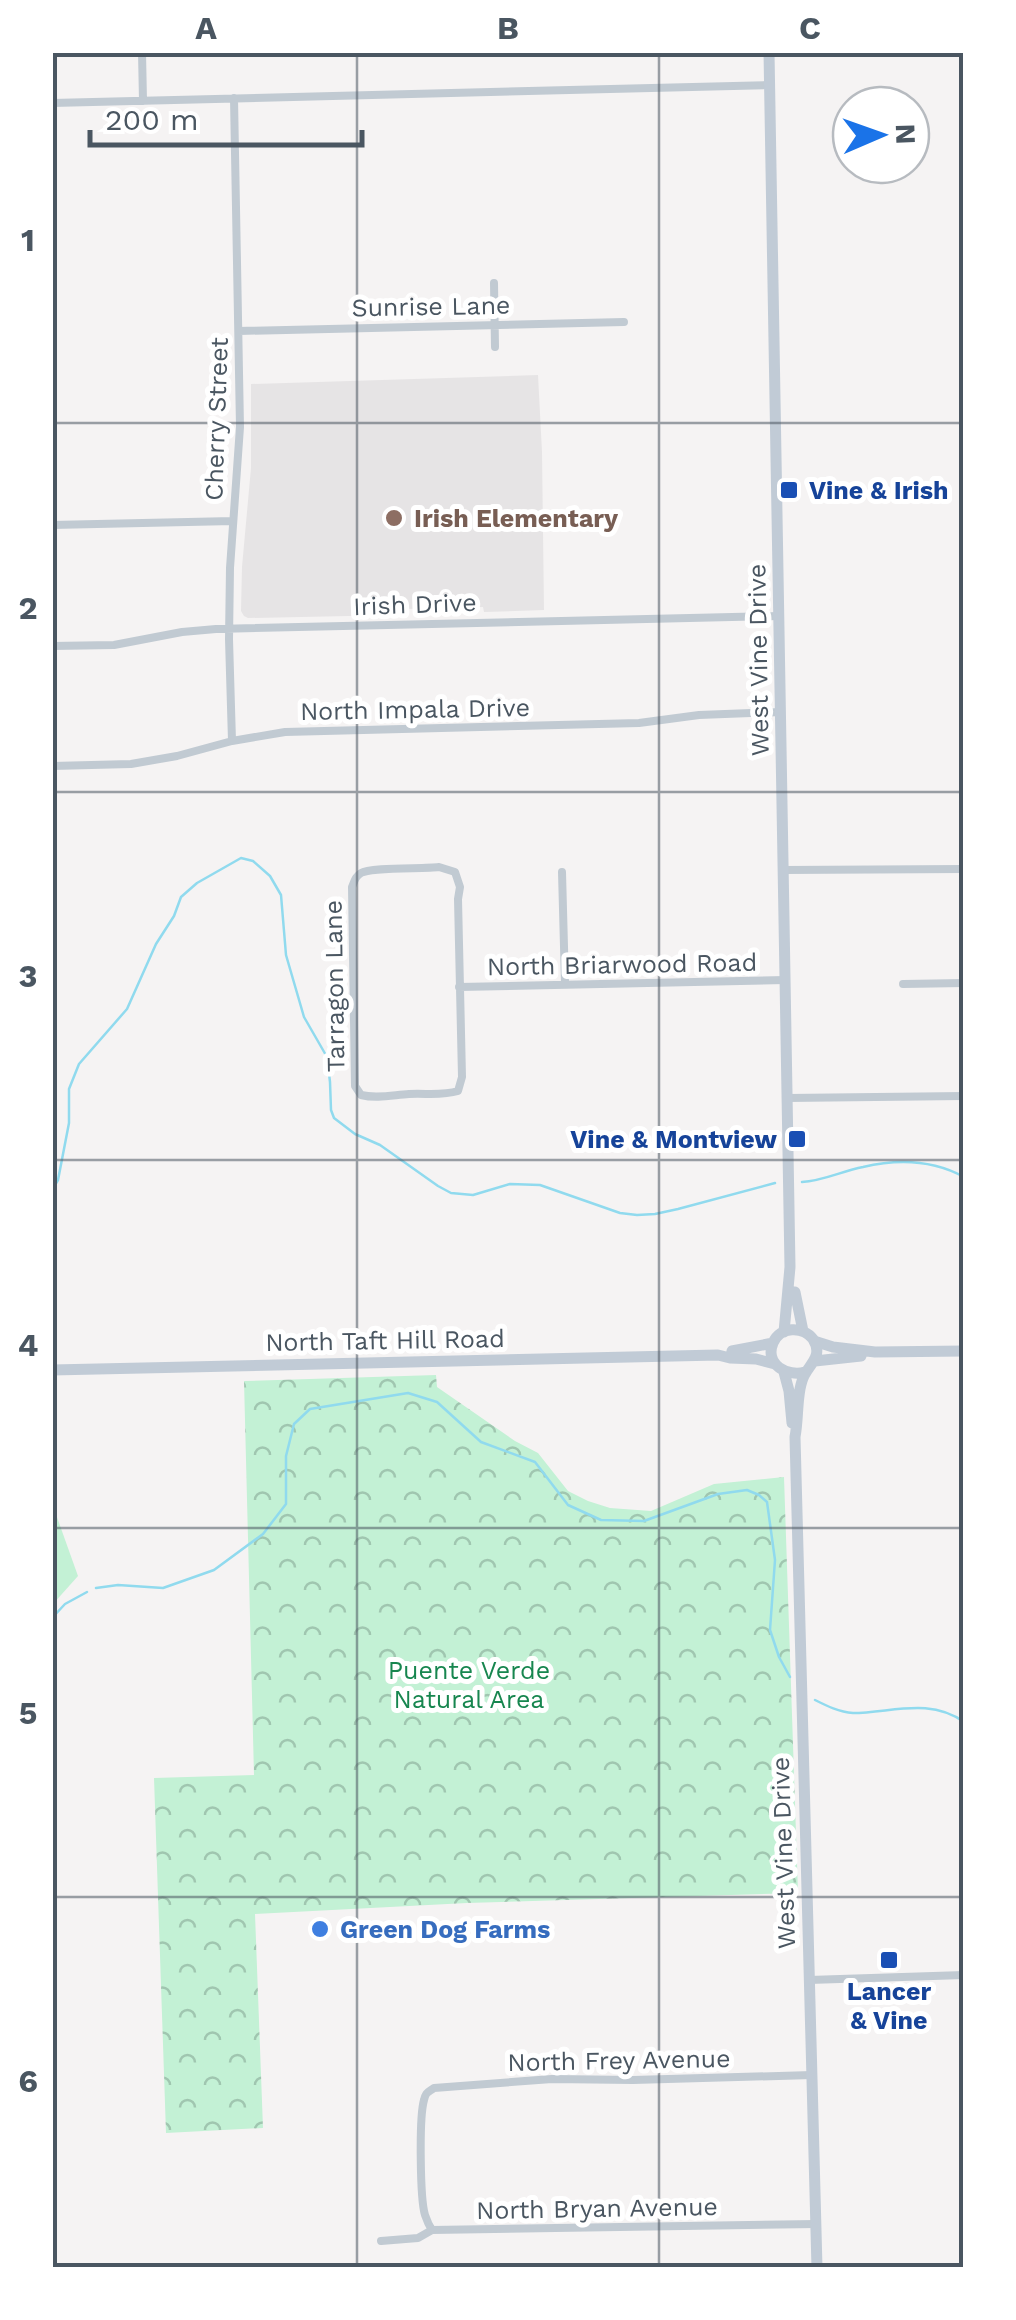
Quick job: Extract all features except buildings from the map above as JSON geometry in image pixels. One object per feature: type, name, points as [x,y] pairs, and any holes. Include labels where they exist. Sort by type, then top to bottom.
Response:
[{"type":"street","points":[[142,52],[143,101]]},
{"type":"street","name":"West Vine Drive","points":[[769,52],[790,1267],[784,1332]]},
{"type":"street","points":[[52,103],[770,85]]},
{"type":"street","name":"Cherry Street","points":[[232,741],[230,629],[239,458],[234,98]]},
{"type":"street","points":[[494,283],[496,347]]},
{"type":"street","name":"Sunrise Lane","points":[[239,331],[624,322]]},
{"type":"street","points":[[52,525],[233,520]]},
{"type":"street","name":"Irish Drive","points":[[52,646],[114,645],[182,632],[230,629],[779,616]]},
{"type":"street","name":"North Impala Drive","points":[[52,766],[131,764],[285,732],[639,724],[699,715],[781,712]]},
{"type":"street","name":"Tarragon Lane","points":[[374,868],[439,868],[454,872],[460,887],[460,987],[462,1078],[458,1090],[371,1098],[361,1095],[355,1086],[352,887],[357,876],[374,868]]},
{"type":"street","points":[[783,870],[964,869]]},
{"type":"street","points":[[562,872],[564,984]]},
{"type":"street","name":"North Briarwood Road","points":[[460,987],[785,980]]},
{"type":"street","points":[[903,984],[964,983]]},
{"type":"street","points":[[787,1098],[964,1096]]},
{"type":"street","name":"West Vine Drive","points":[[790,1267],[803,1331]]},
{"type":"street","points":[[773,1343],[784,1332],[793,1330],[834,1347],[875,1352],[964,1351]]},
{"type":"street","points":[[814,1341],[816,1361]]},
{"type":"street","name":"West Vine Drive","points":[[773,1343],[772,1353],[780,1368],[795,1437]]},
{"type":"street","name":"North Taft Hill Road","points":[[52,1370],[718,1355],[773,1343]]},
{"type":"street","points":[[780,1368],[796,1374],[806,1372],[816,1361],[875,1352]]},
{"type":"street","name":"North Taft Hill Road","points":[[718,1355],[756,1358],[780,1368]]},
{"type":"street","name":"West Vine Drive","points":[[806,1372],[795,1437],[817,2268]]},
{"type":"street","points":[[809,1980],[964,1976]]},
{"type":"street","name":"North Frey Avenue","points":[[432,2230],[422,2201],[421,2117],[428,2092],[443,2086],[552,2079],[812,2075]]},
{"type":"street","name":"North Bryan Avenue","points":[[382,2241],[418,2238],[432,2230],[816,2224]]},
{"type":"shaded area","name":"Irish Elementary","points":[[538,375],[544,610],[484,612],[483,607],[405,609],[396,615],[244,616],[242,567],[251,468],[251,384]]},
{"type":"green space","name":"Puente Verde Natural Area","points":[[436,1375],[437,1387],[538,1453],[568,1491],[610,1508],[651,1511],[714,1484],[784,1477],[798,1893],[255,1914],[263,2128],[166,2133],[154,1778],[254,1775],[244,1381]]},
{"type":"green space","points":[[52,1506],[78,1576],[53,1604]]},
{"type":"waterway","points":[[52,1190],[58,1180],[69,1123],[69,1089],[79,1064],[127,1009],[181,897],[197,883],[241,858],[253,861],[270,876],[281,895],[286,955],[304,1017],[327,1057],[334,1118],[438,1186],[451,1193],[473,1195],[510,1184],[540,1185],[620,1213],[637,1215],[678,1209],[775,1183]]},
{"type":"waterway","points":[[802,1182],[876,1164],[902,1162],[940,1167],[964,1177]]},
{"type":"waterway","points":[[96,1588],[163,1588],[214,1570],[263,1534],[286,1504],[286,1456],[294,1424],[310,1409],[408,1393],[437,1402],[481,1442],[535,1462],[568,1505],[601,1520],[644,1521],[718,1494],[747,1490],[759,1495],[767,1502],[775,1560],[770,1630],[790,1677]]},
{"type":"waterway","points":[[52,1618],[65,1604],[87,1592]]},
{"type":"waterway","points":[[815,1700],[853,1713],[924,1708],[951,1714],[964,1722]]},
{"type":"place","name":"Vine & Irish","points":[[789,490]]},
{"type":"place","name":"Irish Elementary","points":[[394,518]]},
{"type":"place","name":"Vine & Montview","points":[[797,1139]]},
{"type":"place","name":"Green Dog Farms","points":[[320,1929]]},
{"type":"place","name":"Lancer & Vine","points":[[889,1960]]}]
